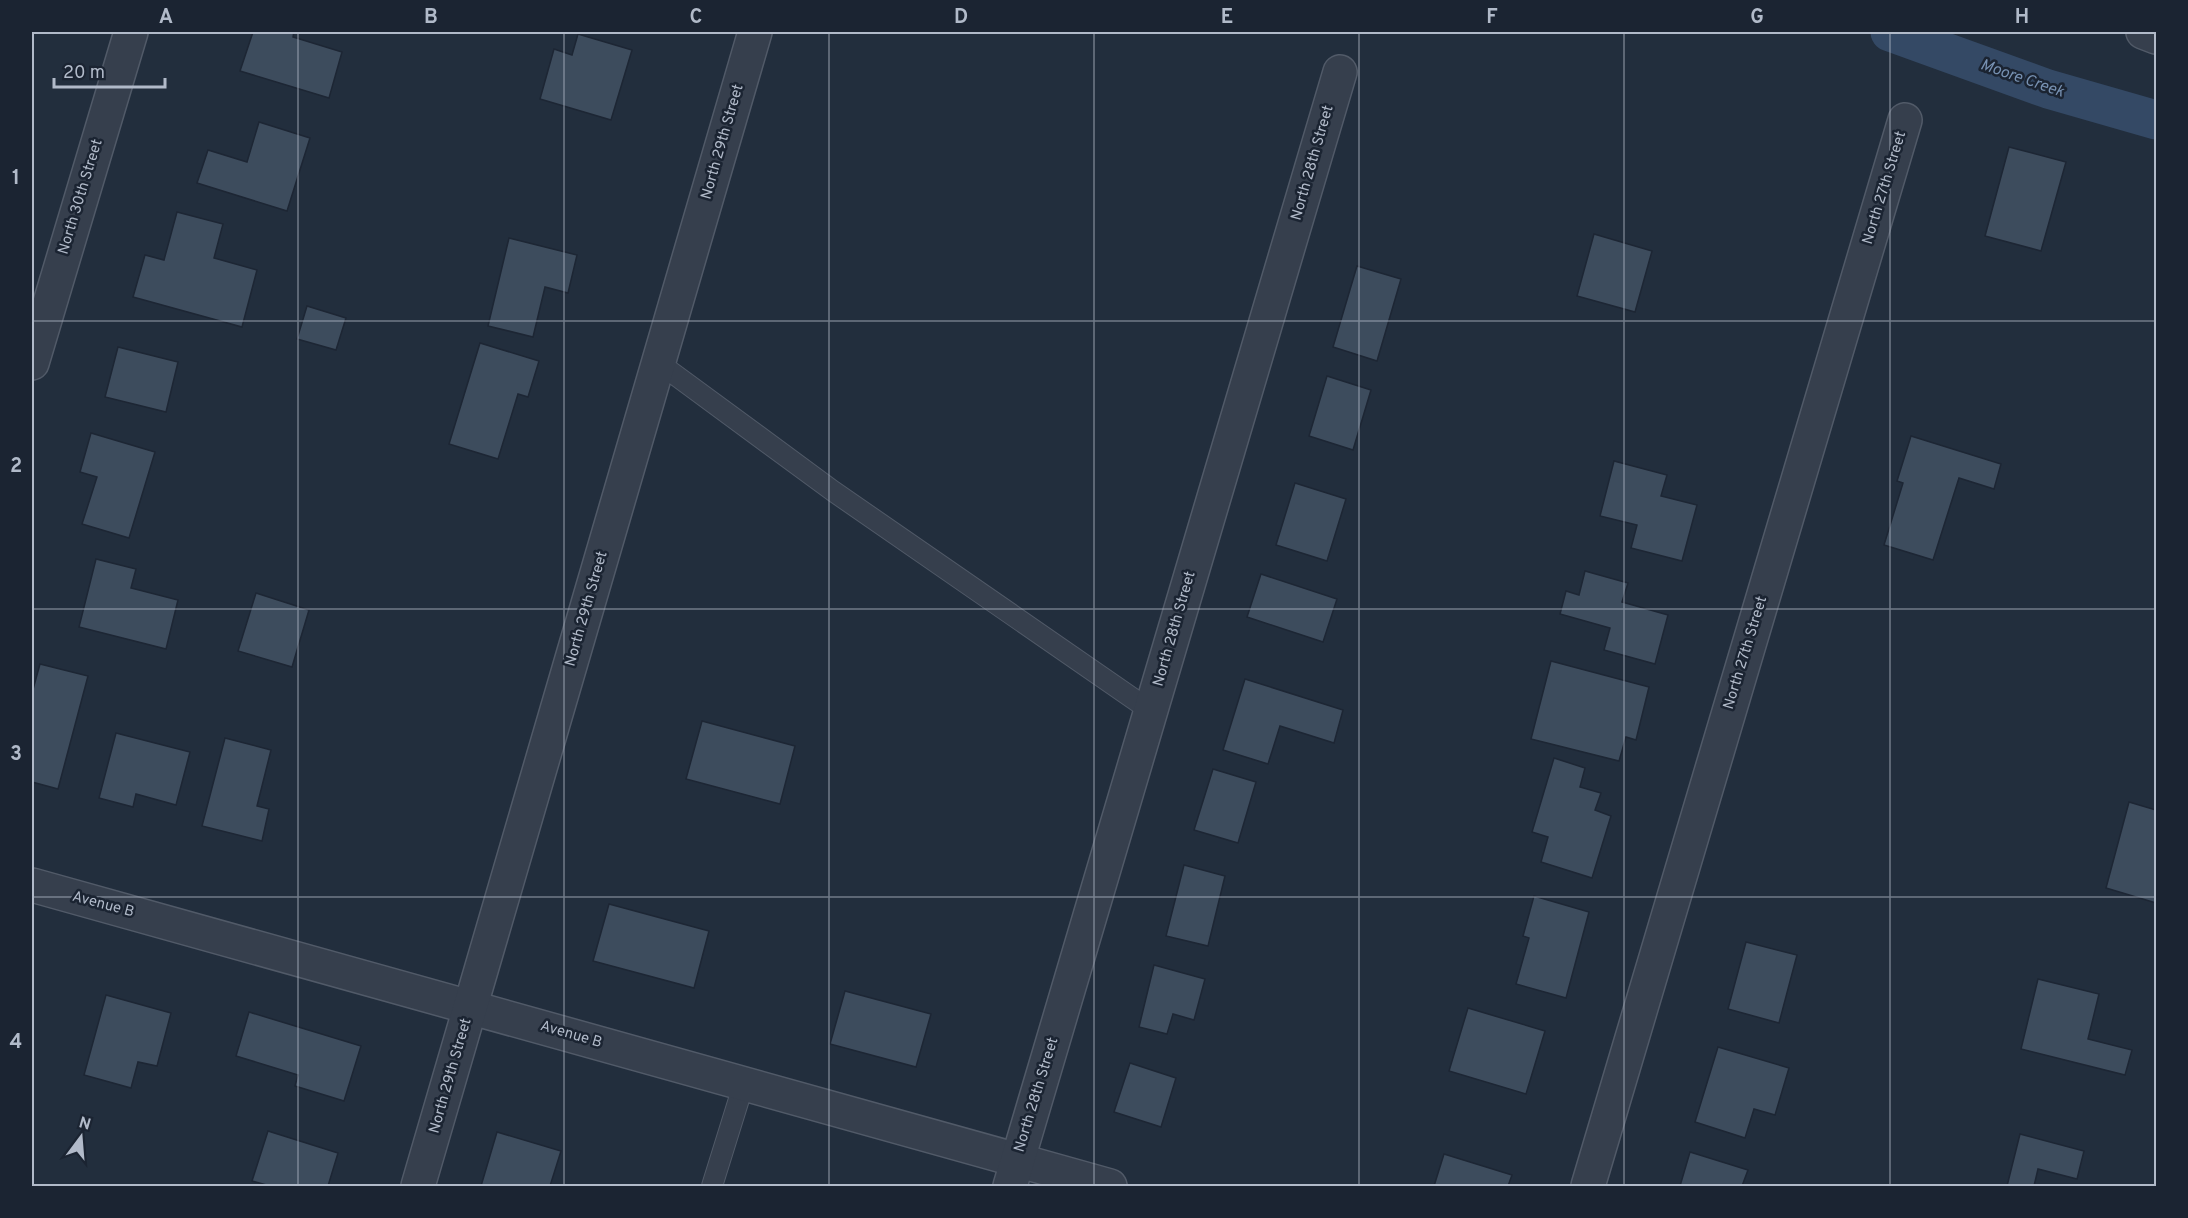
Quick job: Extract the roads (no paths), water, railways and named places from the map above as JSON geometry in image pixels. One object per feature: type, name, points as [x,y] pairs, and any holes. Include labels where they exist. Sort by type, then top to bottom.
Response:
[{"type":"street","name":"North 30th Street","points":[[32,363],[130,32]]},
{"type":"street","name":"North 29th Street","points":[[418,1186],[755,32]]},
{"type":"street","points":[[2143,32],[2157,37]]},
{"type":"street","name":"North 28th Street","points":[[1014,1173],[1340,72]]},
{"type":"street","name":"North 27th Street","points":[[1588,1186],[1905,120]]},
{"type":"street","name":"Avenue B","points":[[32,885],[744,1083],[1014,1173],[1110,1186]]},
{"type":"lane","points":[[659,363],[832,491],[1151,711]]},
{"type":"lane","points":[[712,1186],[744,1083]]},
{"type":"waterway","name":"Moore Creek","points":[[1890,32],[2048,89],[2156,120]]}]
